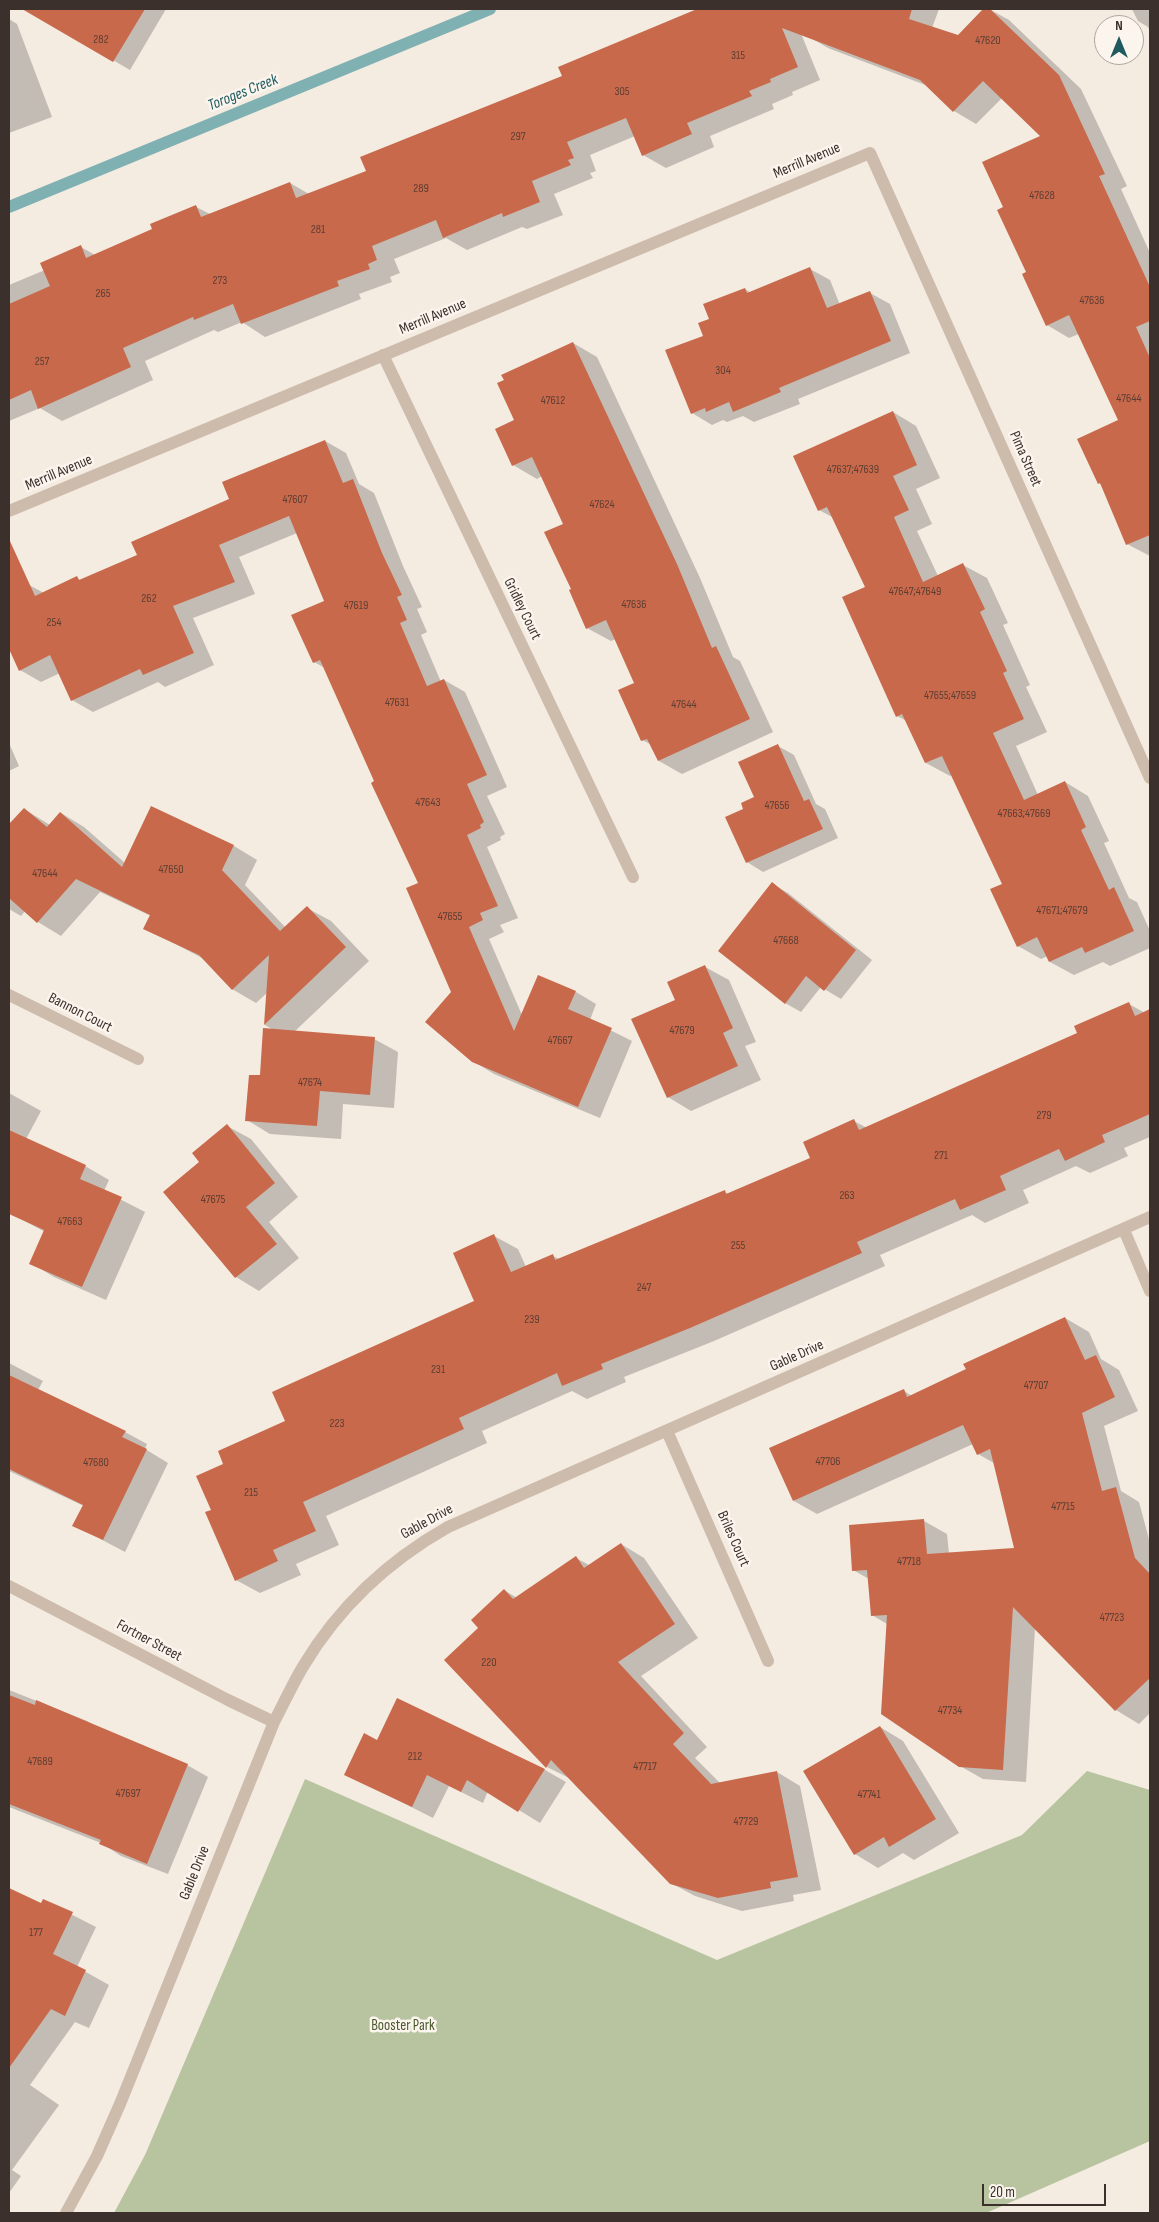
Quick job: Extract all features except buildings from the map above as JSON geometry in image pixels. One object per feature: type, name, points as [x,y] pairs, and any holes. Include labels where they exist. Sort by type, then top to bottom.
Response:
[{"type":"street","name":"Merrill Avenue","points":[[9,511],[870,153]]},
{"type":"street","name":"Pima Street","points":[[870,153],[1150,778]]},
{"type":"street","name":"Gridley Court","points":[[383,355],[633,877]]},
{"type":"street","name":"Bannon Court","points":[[9,995],[138,1060]]},
{"type":"street","name":"Gable Drive","points":[[66,2213],[97,2156],[120,2104],[274,1722],[304,1665],[326,1632],[384,1569],[404,1553],[448,1527],[1150,1217]]},
{"type":"street","points":[[1124,1230],[1150,1291]]},
{"type":"street","name":"Briles Court","points":[[667,1431],[768,1661]]},
{"type":"street","name":"Fortner Street","points":[[9,1586],[274,1722]]},
{"type":"green space","name":"Booster Park","points":[[1087,1771],[1150,1790],[1150,2141],[986,2213],[114,2213],[145,2155],[305,1779],[717,1960],[1022,1835]]},
{"type":"waterway","name":"Toroges Creek","points":[[9,207],[490,9]]}]
